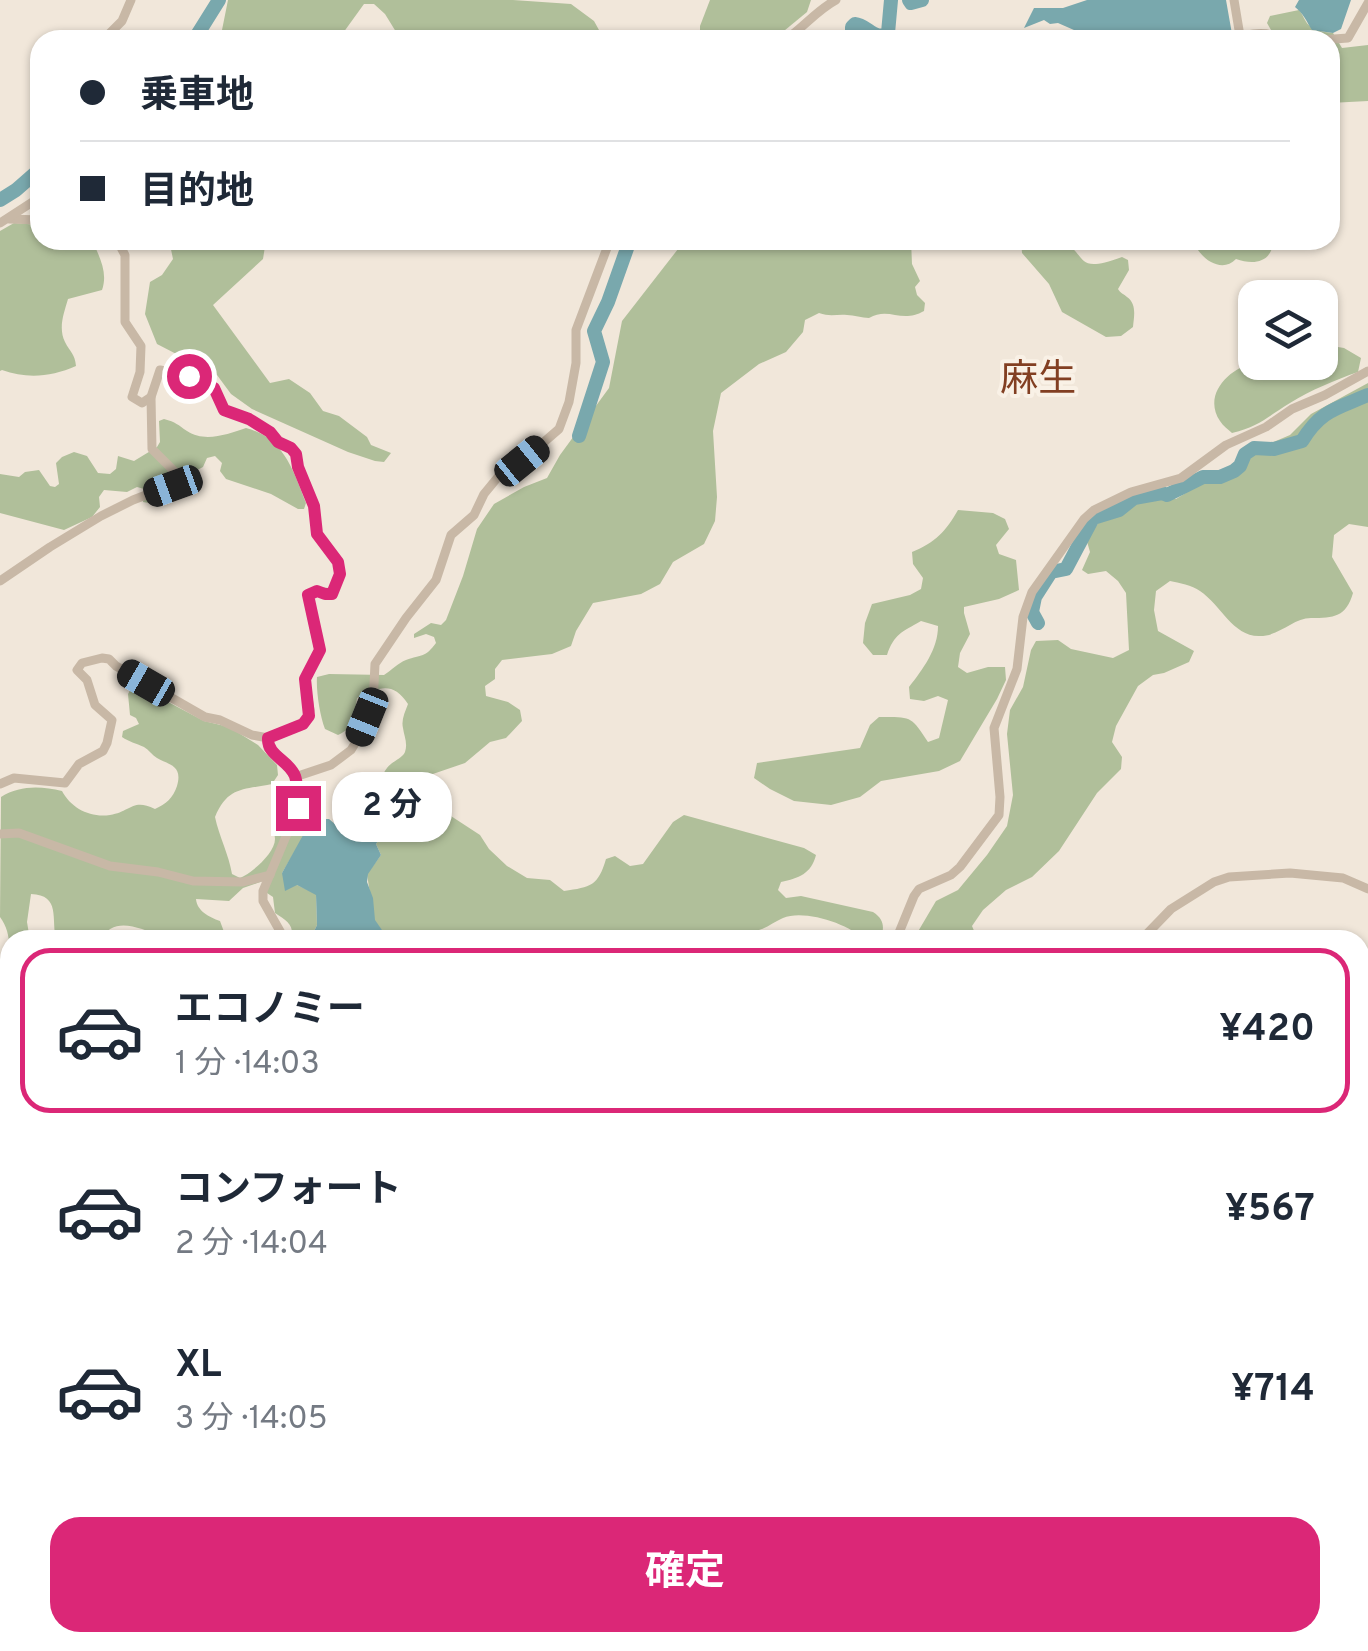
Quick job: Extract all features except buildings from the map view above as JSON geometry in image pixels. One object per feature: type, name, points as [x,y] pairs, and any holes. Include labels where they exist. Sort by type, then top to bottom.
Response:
[{"type":"street","points":[[113,30],[122,21],[131,0]]},
{"type":"street","points":[[799,30],[836,0]]},
{"type":"street","points":[[1234,0],[1236,30]]},
{"type":"street","points":[[1340,39],[1348,38],[1368,4]]},
{"type":"street","points":[[3,221],[30,204]]},
{"type":"street","points":[[3,221],[30,220]]},
{"type":"street","points":[[0,784],[14,778],[65,783],[79,764],[104,751],[112,720],[96,705],[87,680],[78,670],[82,663],[106,657],[205,717],[252,735],[268,738],[303,724],[309,716],[305,679],[320,650],[308,595],[317,591],[332,594],[340,574],[338,562],[317,534],[312,500],[296,454],[249,419],[224,410],[214,388],[189,376],[160,370],[147,358],[125,322],[122,250]]},
{"type":"street","points":[[295,776],[331,765],[351,750],[373,704],[374,664],[436,580],[451,535],[469,522],[498,477],[558,430],[569,402],[576,363],[576,330],[606,250]]},
{"type":"street","points":[[141,346],[141,367],[132,397],[142,402],[151,396]]},
{"type":"street","points":[[0,581],[101,516],[177,483],[177,474],[152,449],[151,396],[160,370]]},
{"type":"street","points":[[900,930],[919,889],[960,867],[999,815],[994,728],[1018,669],[1022,617],[1032,592],[1084,519],[1131,492],[1181,478],[1226,445],[1368,370]]},
{"type":"street","points":[[268,738],[268,748],[295,776],[300,804],[263,891],[263,902],[279,930]]},
{"type":"street","points":[[0,834],[19,834],[110,866],[194,881],[243,882],[270,875]]},
{"type":"street","points":[[1150,930],[1171,909],[1229,876],[1290,873],[1343,878],[1368,888]]},
{"type":"green space","points":[[228,0],[513,0],[571,4],[594,21],[599,30],[395,30],[374,4],[364,4],[345,30],[222,30]]},
{"type":"green space","points":[[710,0],[811,0],[807,12],[785,30],[700,30]]},
{"type":"green space","points":[[1299,10],[1310,26],[1319,30],[1271,30],[1267,23],[1270,16]]},
{"type":"green space","points":[[1340,45],[1342,48],[1368,45],[1368,101],[1340,102]]},
{"type":"green space","points":[[14,223],[30,224],[30,250],[97,250],[104,278],[102,290],[68,299],[62,320],[65,342],[76,366],[39,376],[0,371],[0,231]]},
{"type":"green space","points":[[171,250],[264,250],[263,259],[213,305],[270,383],[289,379],[310,393],[323,411],[339,416],[367,437],[371,445],[391,453],[384,462],[348,452],[252,409],[231,394],[217,375],[157,344],[145,314],[150,282],[162,275],[173,259]]},
{"type":"green space","points":[[677,250],[911,250],[912,264],[920,281],[915,287],[917,295],[925,303],[924,311],[909,316],[883,314],[869,318],[819,313],[805,320],[803,332],[786,352],[759,364],[721,393],[713,431],[715,521],[704,544],[673,562],[660,584],[641,594],[593,603],[571,646],[552,654],[502,660],[495,669],[495,679],[485,686],[486,696],[520,710],[522,721],[506,738],[490,742],[465,763],[427,776],[431,803],[480,835],[507,866],[527,878],[550,880],[564,891],[592,884],[606,859],[615,856],[630,866],[643,864],[673,822],[684,815],[804,848],[816,855],[811,867],[799,877],[781,882],[778,890],[786,898],[801,896],[873,912],[880,918],[883,930],[849,930],[803,915],[783,918],[759,930],[382,930],[374,920],[367,874],[381,855],[376,844],[383,834],[395,829],[381,784],[387,768],[405,752],[403,722],[408,704],[391,689],[365,694],[357,698],[351,725],[338,735],[325,729],[317,677],[384,675],[432,648],[436,643],[434,637],[426,634],[414,638],[414,634],[431,623],[441,625],[446,620],[477,529],[494,504],[547,478],[609,388],[622,321]]},
{"type":"green space","points":[[1022,250],[1074,250],[1087,263],[1122,257],[1128,260],[1129,270],[1118,289],[1132,303],[1133,327],[1121,336],[1106,337],[1062,312],[1049,284]]},
{"type":"green space","points":[[1199,250],[1271,250],[1260,261],[1236,259],[1217,265]]},
{"type":"green space","points":[[1338,347],[1361,358],[1358,372],[1338,380]]},
{"type":"green space","points":[[1236,370],[1238,380],[1337,380],[1263,421],[1232,433],[1221,423],[1214,401],[1221,384]]},
{"type":"green space","points":[[1368,383],[1368,527],[1349,524],[1334,535],[1332,557],[1353,593],[1347,607],[1333,616],[1304,619],[1260,636],[1235,626],[1193,587],[1170,581],[1156,591],[1158,631],[1194,651],[1189,662],[1153,675],[1138,686],[1116,726],[1112,742],[1122,757],[1121,769],[1097,793],[1059,851],[1032,877],[1006,890],[983,910],[972,926],[974,930],[919,930],[936,901],[958,890],[1007,826],[1013,795],[1007,734],[1010,710],[1023,687],[1036,641],[1058,640],[1071,649],[1113,658],[1129,650],[1126,593],[1106,571],[1088,574],[1082,570],[1090,552],[1086,538],[1100,521],[1120,514],[1135,502],[1160,496],[1176,499],[1255,450],[1290,435],[1311,414]]},
{"type":"green space","points":[[164,419],[194,435],[217,436],[246,428],[270,439],[291,467],[306,503],[304,509],[226,479],[220,471],[222,463],[215,456],[207,458],[203,467],[170,481],[149,503],[143,502],[144,489],[104,490],[99,497],[100,507],[92,517],[64,530],[0,513],[0,474],[19,477],[39,470],[55,487],[59,484],[56,463],[74,452],[87,456],[98,473],[110,474],[116,469],[118,456],[134,461],[157,447],[159,421]]},
{"type":"green space","points":[[958,510],[993,513],[1005,519],[1009,529],[996,545],[999,554],[1016,560],[1019,590],[964,607],[970,634],[958,667],[967,673],[1005,667],[1006,680],[960,761],[939,771],[881,781],[860,797],[831,805],[794,801],[754,778],[757,763],[860,748],[870,725],[879,717],[909,720],[928,742],[939,738],[948,700],[938,696],[924,701],[910,699],[909,687],[933,651],[938,626],[921,621],[896,638],[887,655],[873,655],[863,643],[872,604],[921,589],[923,578],[913,564],[912,552],[939,536]]},
{"type":"green space","points":[[138,686],[204,721],[229,727],[258,745],[277,765],[278,775],[272,784],[231,795],[215,817],[232,874],[240,878],[271,850],[275,812],[285,809],[304,820],[308,829],[282,873],[316,894],[315,930],[291,930],[275,913],[273,897],[263,881],[243,888],[229,901],[196,899],[201,910],[220,921],[223,930],[144,930],[120,926],[109,930],[55,930],[51,903],[31,894],[28,930],[6,930],[0,917],[1,797],[23,789],[54,789],[62,791],[82,810],[103,816],[136,805],[155,809],[169,800],[175,790],[178,774],[174,767],[122,737],[123,731],[139,724],[130,715],[128,694]]},
{"type":"water","points":[[1087,0],[1226,0],[1231,30],[1074,30],[1044,20],[1024,28],[1034,8],[1063,8]]},
{"type":"water","points":[[1299,0],[1351,0],[1339,30],[1312,30],[1295,7]]},
{"type":"water","points":[[312,819],[329,819],[336,825],[380,838],[376,844],[381,855],[367,882],[375,920],[382,930],[315,930],[316,895],[297,885],[285,891],[282,873]]},
{"type":"waterway","points":[[200,30],[219,0]]},
{"type":"waterway","points":[[888,30],[891,0]]},
{"type":"waterway","points":[[909,0],[922,0]]},
{"type":"waterway","points":[[852,30],[855,24],[868,30]]},
{"type":"waterway","points":[[0,200],[30,178]]},
{"type":"waterway","points":[[579,436],[603,362],[594,331],[626,250]]},
{"type":"waterway","points":[[1038,623],[1032,612],[1035,597],[1051,572],[1066,569],[1093,518],[1119,510],[1134,498],[1167,495],[1203,477],[1220,477],[1234,471],[1254,448],[1274,449],[1302,441],[1323,417],[1368,395]]},
{"type":"district","name":"麻生","points":[[1038,378]]},
{"type":"route","points":[[189,376],[214,388],[224,410],[249,419],[296,454],[314,506],[317,534],[338,562],[340,574],[332,594],[317,591],[308,595],[320,650],[304,684],[309,716],[303,724],[274,734],[266,743],[295,776],[298,808]]}]
